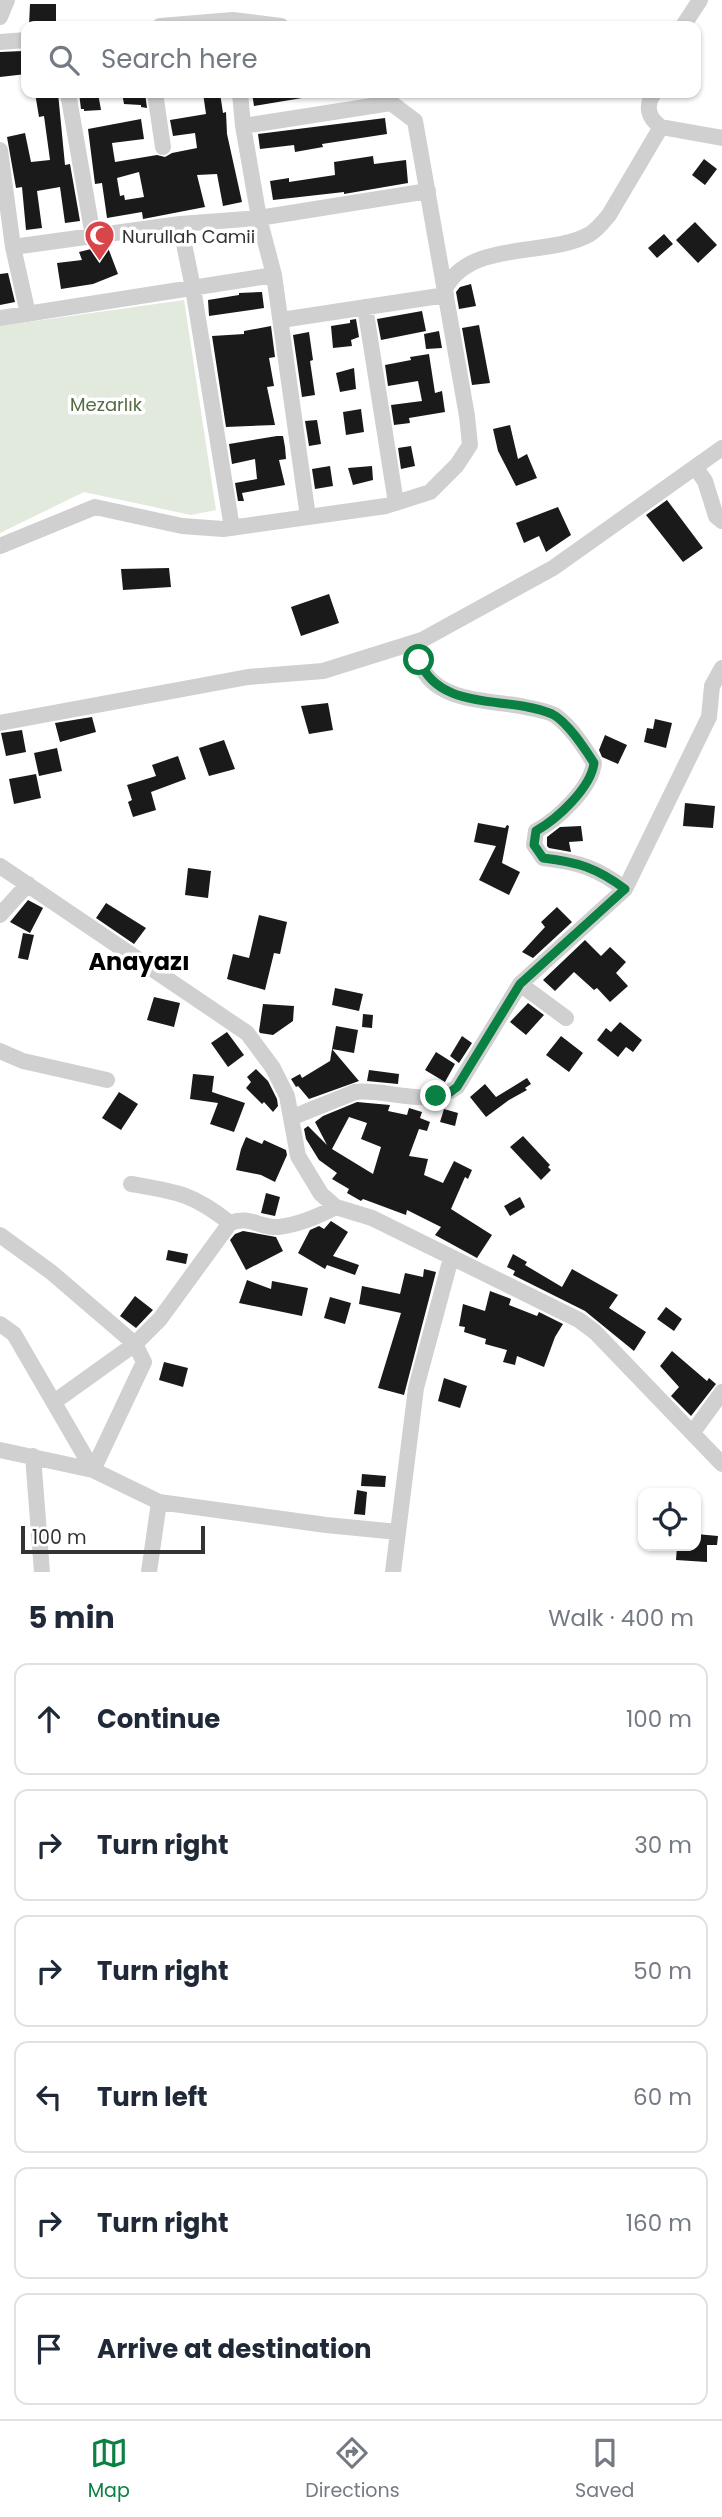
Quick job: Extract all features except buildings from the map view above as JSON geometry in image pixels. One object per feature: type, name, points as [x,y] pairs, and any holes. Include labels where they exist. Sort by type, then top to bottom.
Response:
[{"type":"street","points":[[0,17],[7,0]]},
{"type":"street","points":[[686,21],[699,0]]},
{"type":"street","points":[[0,41],[21,40]]},
{"type":"street","points":[[69,98],[93,236]]},
{"type":"street","points":[[156,98],[163,147]]},
{"type":"street","points":[[240,98],[259,218],[274,275],[308,517]]},
{"type":"street","points":[[0,546],[95,507],[182,526],[232,528],[396,503],[430,492],[457,464],[470,445],[415,121],[385,98],[243,125]]},
{"type":"street","points":[[652,98],[650,113],[661,127],[722,138]]},
{"type":"street","points":[[281,320],[446,292],[458,271],[479,259],[571,242],[599,228],[661,127]]},
{"type":"street","points":[[0,150],[13,247],[28,314]]},
{"type":"street","points":[[13,247],[180,224],[259,218],[428,191]]},
{"type":"street","points":[[180,224],[232,528]]},
{"type":"street","points":[[0,318],[274,275]]},
{"type":"street","points":[[365,307],[396,503]]},
{"type":"street","points":[[0,723],[248,677],[323,671],[422,640],[553,568],[722,448]]},
{"type":"street","points":[[695,467],[705,481],[716,516],[722,521]]},
{"type":"street","points":[[412,643],[424,672],[445,692],[555,715],[569,729],[594,763],[592,776],[551,822],[536,831],[534,845],[543,858],[591,867],[625,889]]},
{"type":"street","points":[[293,1117],[355,1092],[436,1096],[449,1093],[457,1087],[520,984],[625,889],[716,720],[712,687],[722,668]]},
{"type":"street","points":[[0,866],[247,1032],[273,1068],[287,1096],[293,1117],[298,1156],[321,1194],[336,1207],[372,1217],[579,1320],[595,1332],[722,1464]]},
{"type":"street","points":[[0,915],[28,884]]},
{"type":"street","points":[[520,984],[566,1018]]},
{"type":"street","points":[[0,1051],[23,1061],[107,1080]]},
{"type":"street","points":[[131,1184],[182,1193],[207,1205],[230,1223]]},
{"type":"street","points":[[54,1402],[135,1344],[160,1318],[230,1223],[241,1219],[277,1227],[319,1216],[336,1207]]},
{"type":"street","points":[[0,1235],[51,1272],[135,1344],[144,1362],[93,1470]]},
{"type":"street","points":[[393,1572],[416,1388],[451,1258]]},
{"type":"street","points":[[0,1324],[13,1334],[93,1470]]},
{"type":"street","points":[[693,1432],[722,1392]]},
{"type":"street","points":[[0,1450],[93,1470],[159,1502],[398,1532]]},
{"type":"street","points":[[33,1456],[42,1572]]},
{"type":"street","points":[[149,1572],[159,1502]]},
{"type":"green space","name":"Mezarlık","points":[[184,300],[216,510],[191,515],[84,492],[0,533],[0,326]]},
{"type":"place","name":"Nurullah Camii","points":[[99,263]]},
{"type":"district","name":"Anayazı","points":[[139,961]]},
{"type":"route","points":[[419,660],[424,672],[445,692],[505,702],[555,715],[569,729],[594,763],[592,776],[551,822],[536,831],[534,845],[543,858],[591,867],[625,889],[520,984],[457,1087],[449,1093],[436,1096]]}]
